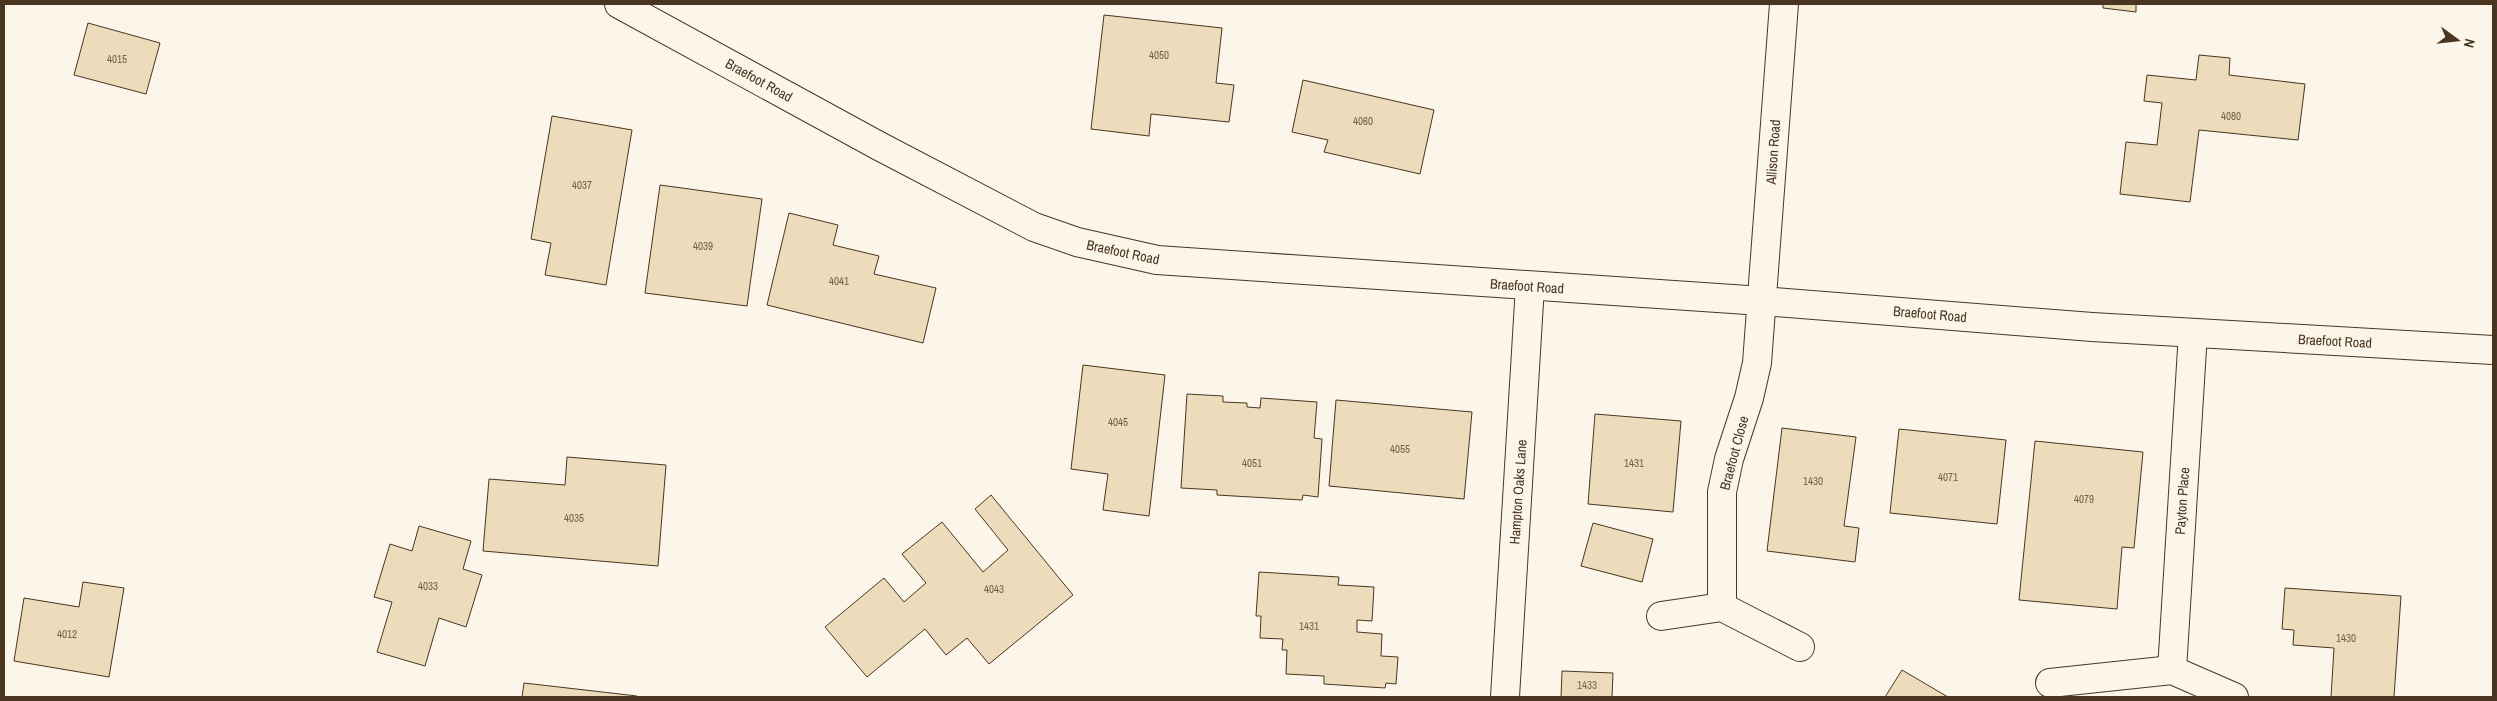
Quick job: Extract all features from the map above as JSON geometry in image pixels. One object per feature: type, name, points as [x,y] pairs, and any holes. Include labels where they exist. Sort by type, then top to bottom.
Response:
[{"type":"street","name":"Braefoot Road","points":[[619,4],[982,200],[1034,226],[1077,242],[1157,260],[1762,301],[2193,333],[2493,350]]},
{"type":"street","name":"Allison Road","points":[[1762,301],[1784,4]]},
{"type":"street","name":"Hampton Oaks Lane","points":[[1505,697],[1530,286]]},
{"type":"street","name":"Braefoot Close","points":[[1722,607],[1722,492],[1729,459],[1749,398],[1756,363],[1762,301]]},
{"type":"street","name":"Payton Place","points":[[2172,670],[2193,333]]},
{"type":"street","points":[[1661,616],[1722,607],[1800,647]]},
{"type":"street","points":[[2050,683],[2172,670],[2234,697]]},
{"type":"building","points":[[2103,4],[2136,4],[2136,12],[2103,8]]},
{"type":"building","points":[[1104,15],[1222,28],[1216,83],[1234,85],[1229,122],[1151,114],[1149,136],[1091,129]]},
{"type":"building","points":[[88,23],[160,43],[146,94],[74,75]]},
{"type":"building","points":[[2199,55],[2230,58],[2229,75],[2305,84],[2298,140],[2199,130],[2190,202],[2120,194],[2126,142],[2157,145],[2162,103],[2144,101],[2147,75],[2196,80]]},
{"type":"building","points":[[1303,80],[1434,110],[1420,174],[1324,152],[1328,140],[1292,132]]},
{"type":"building","points":[[552,116],[632,130],[606,285],[545,275],[551,243],[531,239]]},
{"type":"building","points":[[660,185],[762,199],[747,306],[645,293]]},
{"type":"building","points":[[789,213],[838,225],[833,245],[879,256],[874,274],[936,288],[923,343],[767,305]]},
{"type":"building","points":[[1083,365],[1165,375],[1149,516],[1103,510],[1108,474],[1071,469]]},
{"type":"building","points":[[1187,394],[1223,396],[1223,402],[1247,403],[1247,407],[1260,408],[1261,398],[1317,402],[1314,438],[1322,439],[1318,497],[1303,495],[1302,500],[1217,495],[1217,490],[1181,488]]},
{"type":"building","points":[[1336,400],[1472,412],[1464,499],[1329,486]]},
{"type":"building","points":[[1595,414],[1681,421],[1673,512],[1588,504]]},
{"type":"building","points":[[1782,428],[1856,437],[1844,526],[1859,528],[1855,562],[1767,551]]},
{"type":"building","points":[[1899,429],[2006,440],[1997,524],[1890,513]]},
{"type":"building","points":[[2035,441],[2143,452],[2134,548],[2122,547],[2117,609],[2019,600]]},
{"type":"building","points":[[567,457],[666,465],[658,566],[483,551],[489,479],[565,485]]},
{"type":"building","points":[[991,495],[1073,595],[989,664],[967,638],[946,655],[925,629],[867,677],[825,627],[884,578],[904,602],[926,583],[902,554],[942,522],[983,572],[1008,550],[975,509]]},
{"type":"building","points":[[1593,523],[1653,539],[1642,582],[1581,566]]},
{"type":"building","points":[[419,526],[471,541],[463,569],[482,575],[466,627],[439,618],[425,666],[377,652],[392,602],[374,597],[390,544],[412,551]]},
{"type":"building","points":[[1259,572],[1339,577],[1338,585],[1374,587],[1372,621],[1357,620],[1357,632],[1382,634],[1381,656],[1398,657],[1396,684],[1386,683],[1385,688],[1324,684],[1324,676],[1286,674],[1287,650],[1282,650],[1283,639],[1260,638],[1261,616],[1256,616]]},
{"type":"building","points":[[83,582],[124,588],[109,677],[14,661],[24,598],[79,607]]},
{"type":"building","points":[[2285,588],[2401,596],[2394,697],[2331,697],[2334,648],[2293,645],[2294,630],[2282,629]]},
{"type":"building","points":[[1902,670],[1948,697],[1885,697]]},
{"type":"building","points":[[1562,671],[1613,673],[1612,697],[1561,697]]},
{"type":"building","points":[[524,683],[637,696],[637,697],[522,697]]}]
